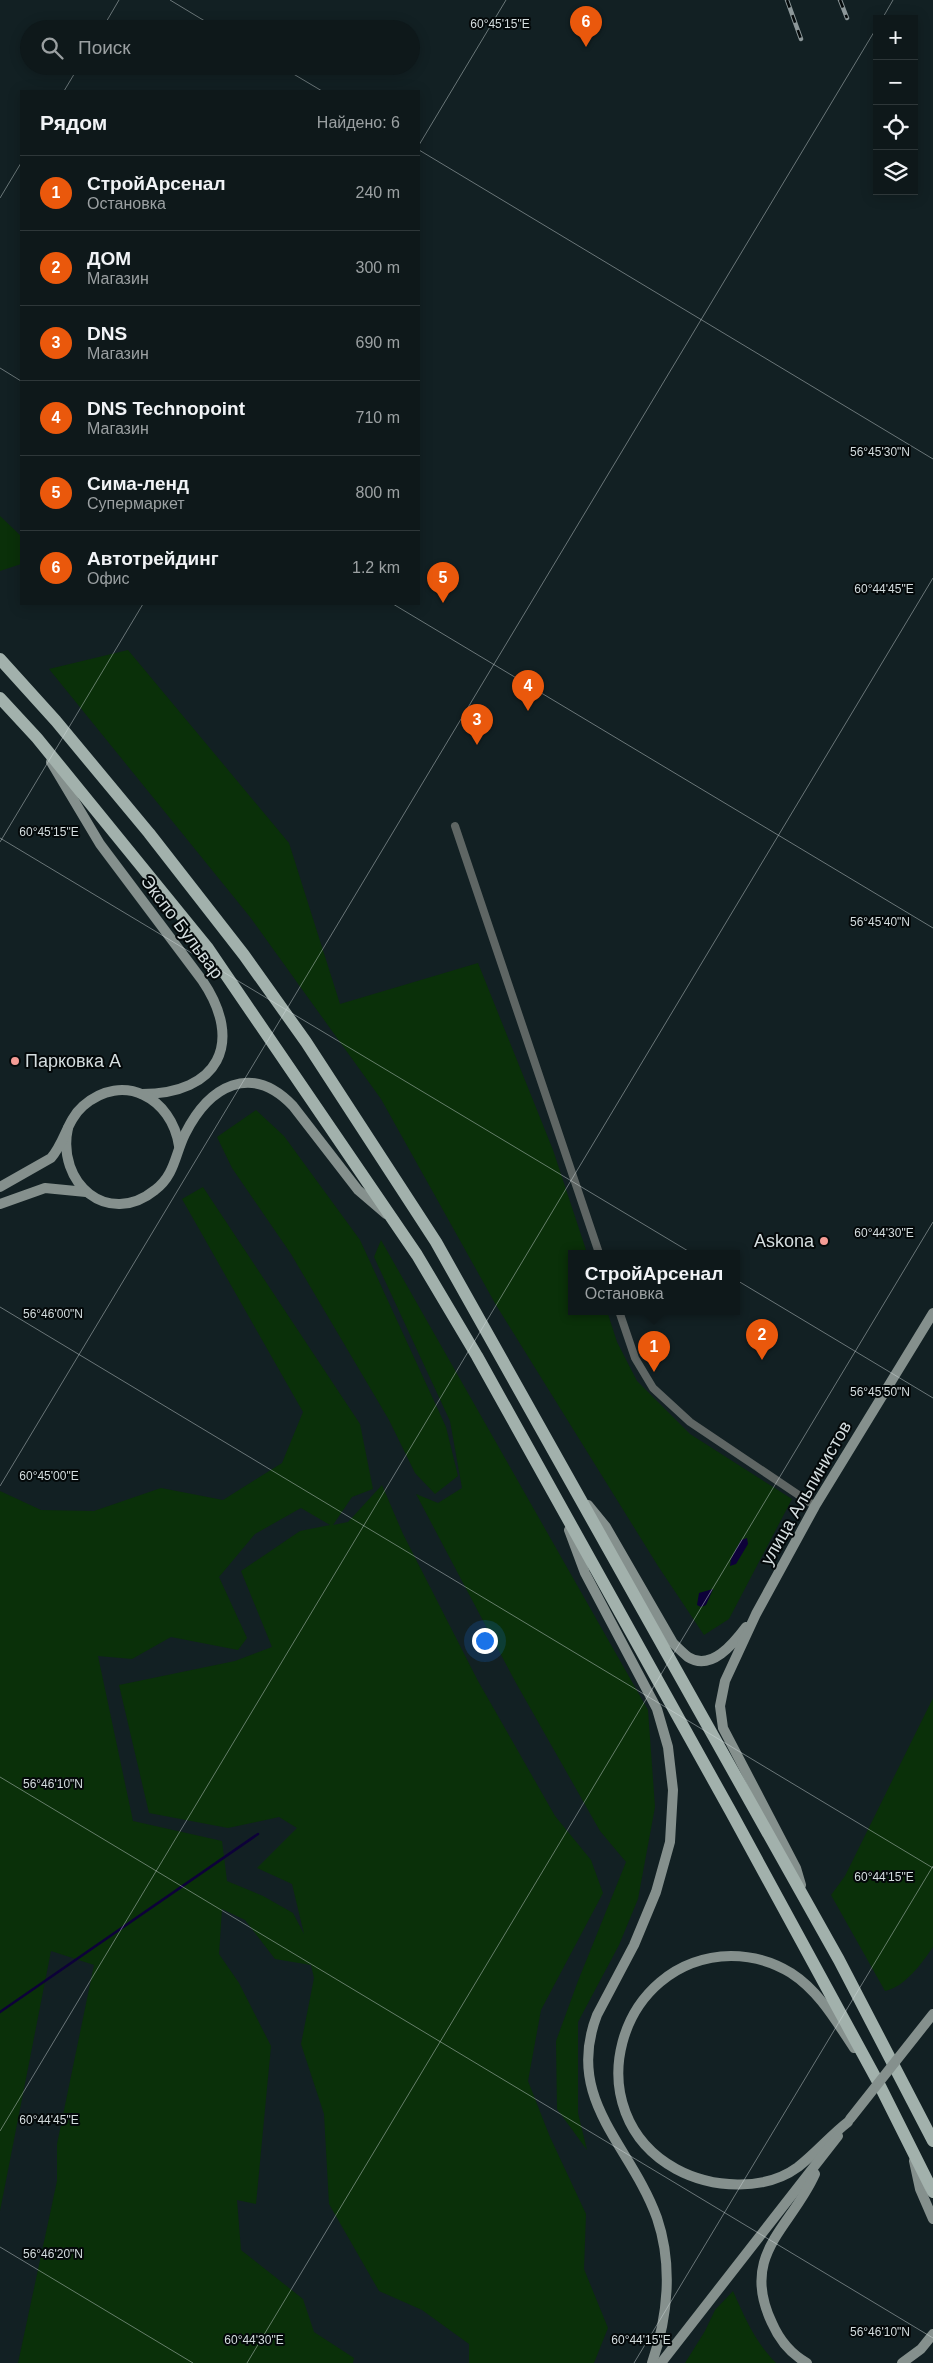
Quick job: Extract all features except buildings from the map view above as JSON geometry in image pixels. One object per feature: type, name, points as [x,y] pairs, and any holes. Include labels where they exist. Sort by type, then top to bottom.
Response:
[{"type":"main road","points":[[0,659],[56,721],[149,833],[244,955],[306,1042],[436,1242],[579,1493],[843,1968],[933,2141]]},
{"type":"main road","points":[[0,698],[44,747],[207,947],[400,1227],[476,1356],[731,1812],[878,2082],[933,2192]]},
{"type":"main road","name":"Экспо Бульвар","points":[[0,1187],[51,1158],[56,1152],[74,1116],[82,1107],[101,1094],[125,1090],[142,1094],[159,1094],[175,1091],[200,1079],[206,1073],[222,1051],[224,1039],[220,1015],[206,986],[100,844],[72,800],[44,747]]},
{"type":"main road","name":"Экспо Бульвар","points":[[68,1128],[66,1154],[68,1163],[76,1180],[87,1192],[96,1198],[112,1203],[141,1200],[155,1190],[169,1176],[175,1165],[180,1147],[196,1118],[220,1091],[240,1083],[265,1084],[284,1097],[293,1106],[358,1190],[400,1227]]},
{"type":"main road","name":"Экспо Бульвар","points":[[142,1094],[155,1101],[166,1112],[178,1134],[180,1147]]},
{"type":"main road","name":"Экспо Бульвар","points":[[0,1204],[45,1188],[87,1192]]},
{"type":"main road","name":"улица Альпинистов","points":[[756,1614],[815,1506],[933,1313]]},
{"type":"main road","points":[[579,1493],[606,1527],[673,1643],[689,1658],[703,1661],[718,1656],[736,1640],[756,1614]]},
{"type":"main road","points":[[564,1514],[585,1574],[657,1709],[668,1747],[671,1767],[673,1817],[662,1875],[634,1945],[600,2008],[592,2030],[588,2057],[588,2075],[593,2097],[649,2200],[662,2238],[667,2282],[662,2330],[652,2363]]},
{"type":"main road","points":[[756,1614],[725,1681],[721,1700],[721,1717],[727,1736],[796,1868],[807,1903]]},
{"type":"main road","points":[[849,2120],[834,2131],[798,2167],[779,2177],[740,2184],[721,2184],[685,2174],[658,2156],[645,2143],[632,2126],[624,2109],[618,2071],[624,2033],[643,1999],[669,1974],[684,1966],[719,1956],[759,1959],[793,1974],[814,1993],[827,2007],[878,2082]]},
{"type":"main road","points":[[661,2363],[933,2014]]},
{"type":"main road","points":[[912,2150],[920,2189],[933,2218]]},
{"type":"main road","points":[[806,2363],[792,2352],[775,2329],[766,2304],[762,2277],[764,2260],[778,2230],[804,2193],[822,2158]]},
{"type":"main road","points":[[902,2363],[921,2349],[933,2334]]},
{"type":"street","points":[[455,826],[598,1250]]},
{"type":"street","points":[[620,1315],[635,1358],[653,1388],[690,1422],[815,1506]]},
{"type":"green space","points":[[0,516],[20,535],[20,564],[0,571]]},
{"type":"green space","points":[[128,650],[289,843],[340,1004],[478,963],[553,1150],[586,1250],[568,1250],[568,1315],[608,1315],[617,1342],[637,1381],[690,1434],[792,1499],[729,1619],[704,1635],[658,1566],[496,1305],[381,1099],[250,917],[49,669]]},
{"type":"green space","points":[[256,1110],[284,1136],[360,1240],[446,1427],[458,1476],[435,1494],[415,1473],[389,1420],[291,1254],[232,1168],[217,1137]]},
{"type":"green space","points":[[203,1187],[360,1424],[373,1489],[352,1497],[333,1525],[348,1522],[382,1485],[403,1534],[478,1681],[555,1816],[591,1860],[603,1893],[541,2010],[528,2081],[550,2137],[586,2214],[584,2269],[608,2328],[594,2363],[469,2363],[469,2344],[422,2310],[379,2291],[329,2204],[324,2114],[301,2044],[314,1978],[311,1965],[275,1959],[245,1920],[222,1909],[219,1954],[239,1983],[271,2046],[256,2204],[237,2200],[241,2250],[303,2299],[314,2332],[354,2358],[353,2363],[18,2363],[57,2181],[57,2144],[94,1965],[51,1951],[0,2211],[0,1491],[41,1510],[94,1511],[161,1488],[223,1500],[282,1463],[303,1412],[182,1199]],"holes":[[[301,1508],[330,1525],[300,1531],[241,1571],[272,1647],[235,1661],[119,1685],[149,1813],[228,1828],[279,1817],[297,1828],[257,1868],[292,1884],[304,1934],[293,1913],[263,1896],[227,1881],[222,1841],[133,1821],[98,1656],[132,1659],[171,1637],[238,1650],[247,1638],[219,1577],[255,1534]]]},
{"type":"green space","points":[[381,1240],[648,1710],[655,1807],[638,1899],[619,1945],[578,2022],[578,2113],[587,2150],[557,2109],[556,2041],[626,1862],[600,1831],[516,1683],[416,1494],[438,1503],[462,1488],[450,1421],[374,1257]]},
{"type":"green space","points":[[933,1698],[933,1947],[906,1980],[885,1991],[831,1895],[845,1876]]},
{"type":"green space","points":[[733,2291],[756,2338],[776,2363],[685,2363],[705,2331],[715,2310]]},
{"type":"shaded area","points":[[747,1538],[748,1544],[736,1564],[730,1566],[731,1559],[741,1540]]},
{"type":"shaded area","points":[[713,1589],[706,1605],[701,1607],[697,1605],[699,1593]]},
{"type":"waterway","points":[[0,2012],[258,1834]]},
{"type":"railway","points":[[787,0],[801,39]]},
{"type":"railway","points":[[840,0],[847,18]]},
{"type":"place","name":"Автотрейдинг","points":[[586,47]]},
{"type":"place","name":"Сима-ленд","points":[[443,603]]},
{"type":"place","name":"DNS Technopoint","points":[[528,711]]},
{"type":"place","name":"DNS","points":[[477,745]]},
{"type":"place","name":"Парковка A","points":[[15,1061]]},
{"type":"place","name":"Askona","points":[[824,1241]]},
{"type":"place","name":"ДОМ","points":[[762,1360]]},
{"type":"place","name":"СтройАрсенал","points":[[654,1372]]}]
